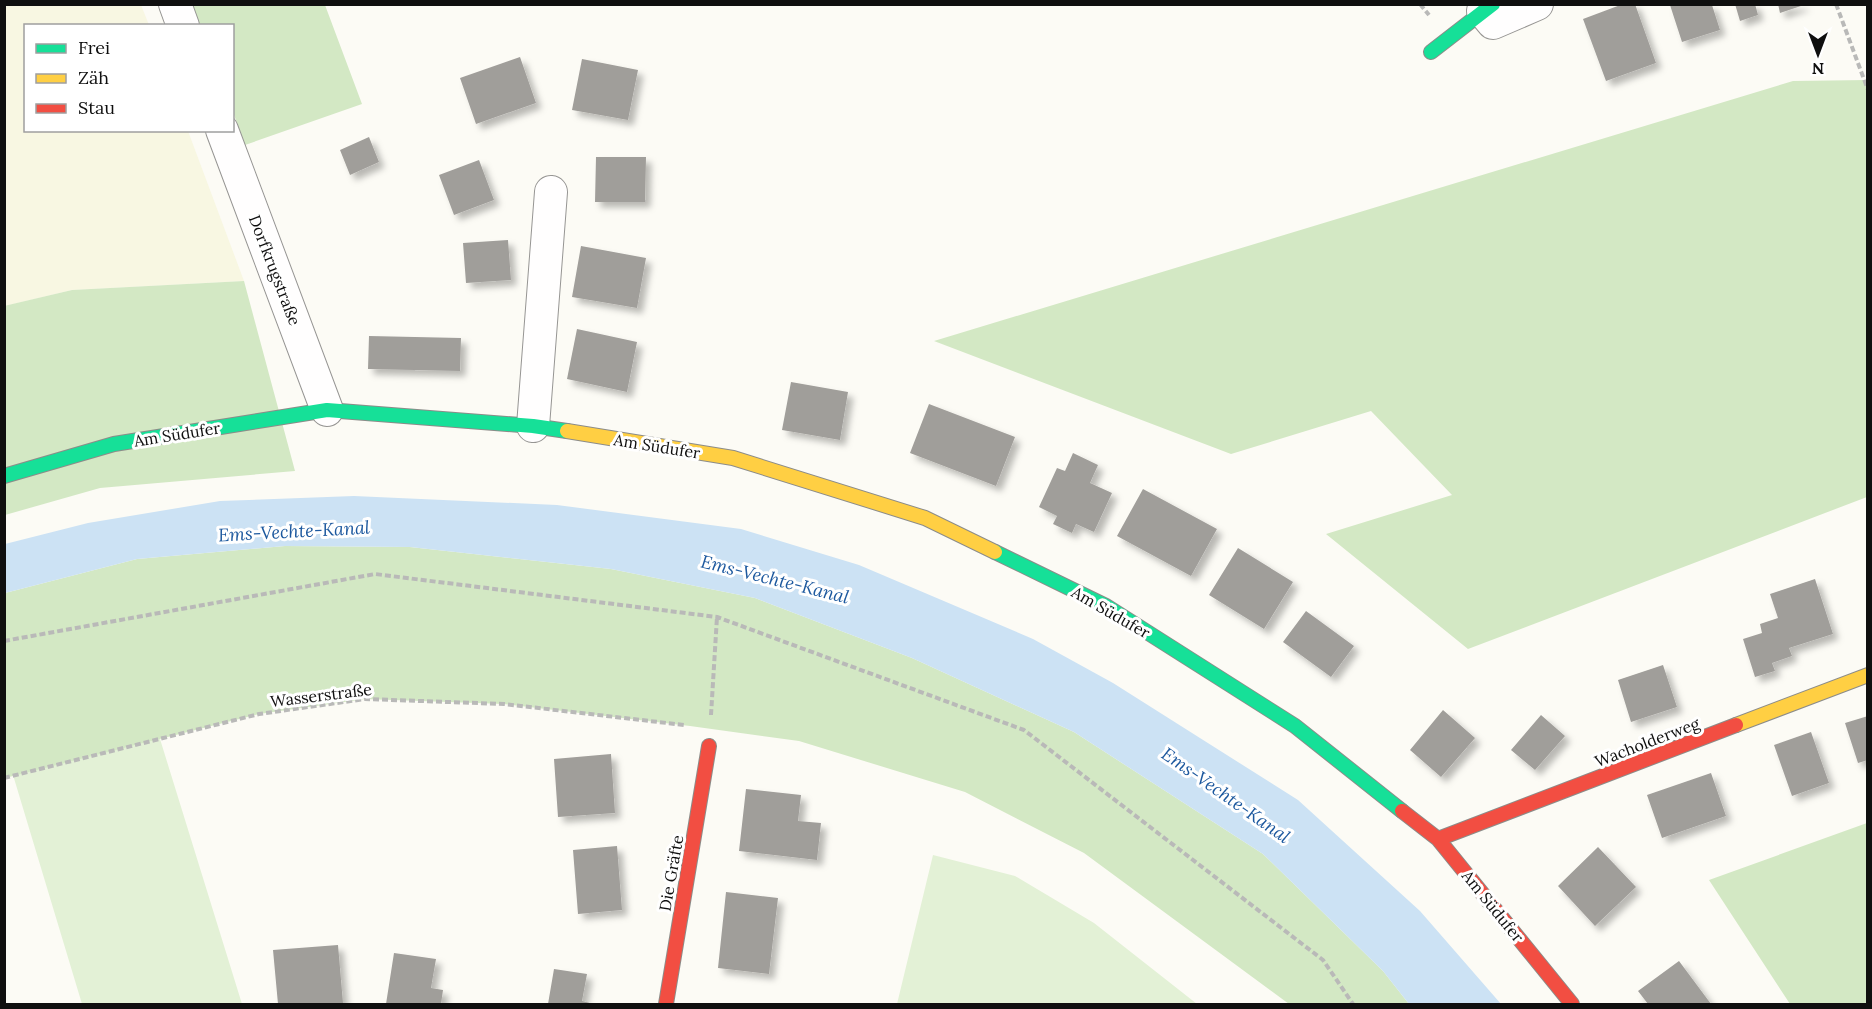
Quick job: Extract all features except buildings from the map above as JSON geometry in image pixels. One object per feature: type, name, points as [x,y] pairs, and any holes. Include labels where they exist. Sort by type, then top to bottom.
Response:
[{"type":"street","points":[[175,4],[182,24]]},
{"type":"street","points":[[1431,52],[1488,8],[1493,23],[1537,4]]},
{"type":"street","name":"Dorfkrugstraße","points":[[223,132],[327,410]]},
{"type":"street","points":[[533,426],[551,192]]},
{"type":"street","name":"Am Südufer","points":[[4,476],[114,444],[327,410],[533,426],[733,458],[925,518],[1106,606],[1295,726],[1438,839],[1572,1005]]},
{"type":"street","name":"Wacholderweg","points":[[1438,839],[1868,675]]},
{"type":"street","name":"Die Gräfte","points":[[666,1005],[709,746]]},
{"type":"path","points":[[1836,4],[1868,90]]},
{"type":"path","points":[[4,641],[375,574],[717,617],[1024,730],[1323,960],[1353,1005]]},
{"type":"path","points":[[709,746],[717,617]]},
{"type":"path","name":"Wasserstraße","points":[[4,778],[259,714],[365,699],[504,704],[690,726],[709,746]]},
{"type":"green space","points":[[4,5],[141,5],[149,24],[24,24],[24,132],[188,132],[244,281],[72,290],[5,306]]},
{"type":"green space","points":[[193,5],[325,5],[362,104],[245,145],[234,115],[234,24],[200,24]]},
{"type":"green space","points":[[1867,80],[1867,497],[1468,649],[1326,534],[1452,495],[1371,411],[1231,454],[934,341],[1793,81]]},
{"type":"green space","points":[[244,281],[295,471],[100,488],[5,515],[4,306],[72,290]]},
{"type":"green space","points":[[285,546],[410,547],[611,569],[755,598],[912,658],[1074,732],[1263,854],[1383,971],[1409,1004],[1289,1004],[1084,853],[965,792],[799,741],[504,704],[365,699],[259,714],[5,778],[5,593],[137,559]]},
{"type":"green space","points":[[160,739],[242,1004],[82,1004],[13,775]]},
{"type":"green space","points":[[1867,823],[1867,1004],[1790,1004],[1709,880]]},
{"type":"green space","points":[[933,855],[1015,876],[1094,923],[1197,1004],[897,1004]]},
{"type":"water","name":"Ems-Vechte-Kanal","points":[[354,496],[557,505],[741,529],[859,565],[1033,639],[1113,683],[1298,800],[1420,911],[1501,1004],[1409,1004],[1383,971],[1263,854],[1074,732],[912,658],[755,598],[611,569],[410,547],[285,546],[137,559],[5,593],[5,544],[88,523],[220,501]]},
{"type":"traffic: fast","points":[[1431,52],[1493,4]]},
{"type":"traffic: fast","points":[[4,476],[114,444],[327,410],[533,426],[567,431]]},
{"type":"traffic: fast","points":[[995,552],[1106,606],[1295,726],[1402,811]]},
{"type":"traffic: slow","points":[[567,431],[733,458],[925,518],[995,552]]},
{"type":"traffic: slow","points":[[1736,725],[1868,675]]},
{"type":"traffic: jam","points":[[1438,839],[1736,725]]},
{"type":"traffic: jam","points":[[666,1004],[709,746]]},
{"type":"traffic: jam","points":[[1402,811],[1438,839],[1572,1004]]}]
